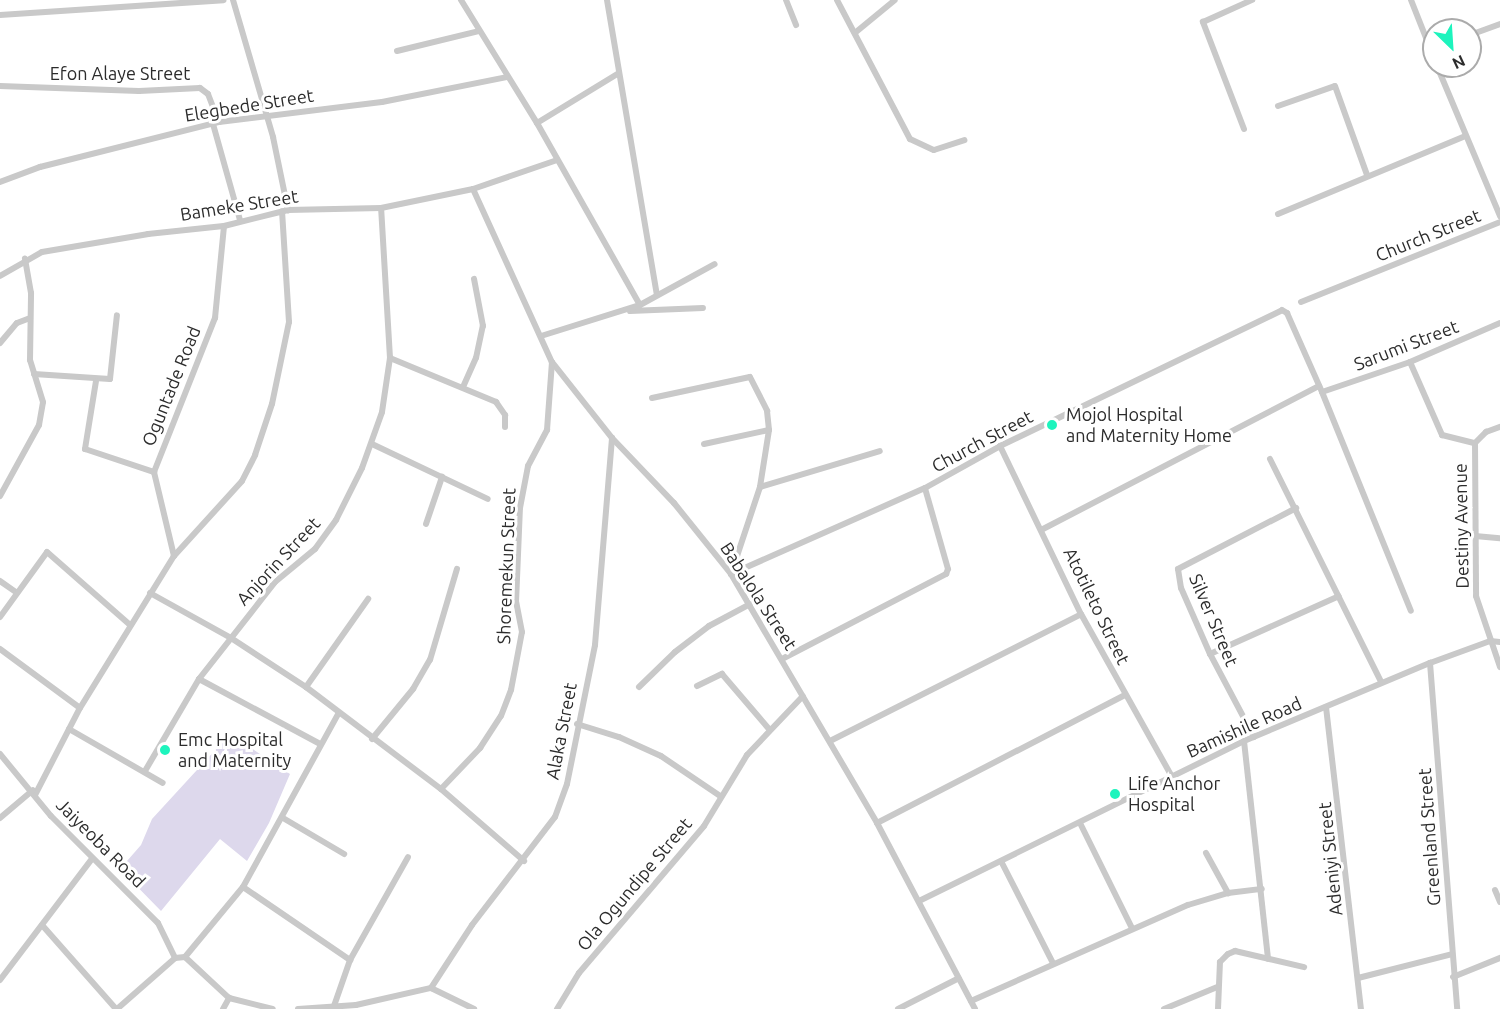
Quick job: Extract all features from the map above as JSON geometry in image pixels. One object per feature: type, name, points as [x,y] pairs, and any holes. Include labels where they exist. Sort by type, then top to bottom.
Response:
[{"type":"street","points":[[0,15],[143,2],[223,0]]},
{"type":"street","points":[[0,818],[34,792],[80,708],[174,556],[242,482],[272,404],[289,322],[285,210],[267,117],[233,0]]},
{"type":"street","points":[[460,0],[537,123],[640,305]]},
{"type":"street","points":[[607,0],[657,295]]},
{"type":"street","points":[[786,0],[796,25]]},
{"type":"street","points":[[837,0],[856,32],[910,139],[934,150],[964,140]]},
{"type":"street","points":[[856,32],[895,0]]},
{"type":"street","points":[[1244,129],[1203,22],[1252,0]]},
{"type":"street","points":[[1411,0],[1422,26]]},
{"type":"street","points":[[1482,31],[1500,24]]},
{"type":"street","points":[[397,51],[479,31]]},
{"type":"street","points":[[537,123],[619,73]]},
{"type":"street","name":"Elegbede Street","points":[[0,182],[40,167],[216,123],[362,102],[382,102],[507,77]]},
{"type":"street","points":[[1442,78],[1500,216]]},
{"type":"street","name":"Efon Alaye Street","points":[[0,86],[139,91],[200,88],[208,94],[216,123]]},
{"type":"street","points":[[1278,106],[1335,86],[1368,175]]},
{"type":"street","points":[[216,123],[240,220]]},
{"type":"street","points":[[1278,214],[1465,136]]},
{"type":"street","name":"Bameke Street","points":[[0,276],[25,259],[106,240],[224,226],[285,210],[381,208],[473,189],[557,160]]},
{"type":"street","name":"Babalola Street","points":[[473,189],[552,362],[612,438],[674,503],[731,574],[877,823],[975,1009]]},
{"type":"street","name":"Anjorin Street","points":[[145,771],[199,679],[275,582],[309,555],[336,520],[372,444],[388,386],[390,358],[381,208]]},
{"type":"street","name":"Church Street","points":[[1301,302],[1500,222]]},
{"type":"street","name":"Oguntade Road","points":[[174,556],[154,471],[214,318],[224,226]]},
{"type":"street","points":[[0,496],[40,421],[43,402],[30,360],[30,318],[25,259]]},
{"type":"street","points":[[541,336],[640,305],[715,264]]},
{"type":"street","points":[[463,387],[476,358],[483,326],[474,279]]},
{"type":"street","points":[[623,312],[703,308]]},
{"type":"street","name":"Church Street","points":[[731,574],[925,488],[1000,446],[1276,310],[1287,313],[1320,389]]},
{"type":"street","points":[[34,374],[96,381],[113,375],[117,315]]},
{"type":"street","points":[[0,343],[16,323],[30,318]]},
{"type":"street","name":"Sarumi Street","points":[[1043,529],[1320,389],[1410,362],[1500,323]]},
{"type":"street","points":[[390,358],[463,387],[502,407],[505,427]]},
{"type":"street","name":"Shoremekun Street","points":[[441,789],[480,748],[501,716],[511,690],[522,632],[516,602],[520,508],[528,466],[547,430],[552,362]]},
{"type":"street","points":[[1410,362],[1442,435],[1475,443],[1486,432],[1500,427]]},
{"type":"street","points":[[652,398],[750,377],[767,411],[769,430],[760,487],[731,574]]},
{"type":"street","points":[[96,381],[85,449],[154,471]]},
{"type":"street","points":[[1320,389],[1411,611]]},
{"type":"street","points":[[704,444],[769,430]]},
{"type":"street","name":"Alaka Street","points":[[432,988],[472,925],[524,861],[555,817],[567,784],[577,724],[595,645],[612,438]]},
{"type":"street","name":"Destiny Avenue","points":[[1475,443],[1476,596],[1500,668]]},
{"type":"street","points":[[372,444],[488,499]]},
{"type":"street","name":"Atotileto Street","points":[[1000,446],[1043,529],[1081,614],[1172,777]]},
{"type":"street","points":[[760,487],[880,451]]},
{"type":"street","points":[[1270,459],[1382,682]]},
{"type":"street","points":[[426,524],[442,477]]},
{"type":"street","points":[[782,659],[946,574],[948,569],[925,488]]},
{"type":"street","name":"Silver Street","points":[[1254,737],[1210,654],[1181,588],[1179,569],[1296,508]]},
{"type":"street","points":[[1475,536],[1500,538]]},
{"type":"street","points":[[0,617],[47,552],[130,625]]},
{"type":"street","points":[[372,739],[414,689],[430,660],[457,569]]},
{"type":"street","points":[[0,581],[16,592]]},
{"type":"street","points":[[150,593],[231,638],[306,687],[338,714],[441,789],[524,861]]},
{"type":"street","points":[[1210,654],[1339,596]]},
{"type":"street","points":[[306,687],[368,599]]},
{"type":"street","points":[[639,687],[675,652],[709,626],[750,604]]},
{"type":"street","points":[[830,741],[1081,614]]},
{"type":"street","points":[[1490,641],[1500,642]]},
{"type":"street","name":"Bamishile Road","points":[[919,901],[1002,863],[1245,741],[1382,682],[1490,641]]},
{"type":"street","points":[[0,649],[80,708]]},
{"type":"street","name":"Greenland Street","points":[[1430,663],[1457,1009]]},
{"type":"street","points":[[697,686],[722,674],[769,729]]},
{"type":"street","points":[[199,679],[320,744]]},
{"type":"street","points":[[877,823],[1125,695]]},
{"type":"street","name":"Ola Ogundipe Street","points":[[557,1009],[579,973],[704,826],[747,754],[803,696]]},
{"type":"street","name":"Adeniyi Street","points":[[1326,707],[1361,1009]]},
{"type":"street","points":[[42,925],[117,1009],[175,958],[185,957],[243,887],[265,843],[283,818],[320,744],[338,714]]},
{"type":"street","points":[[577,724],[619,737],[661,756],[720,796]]},
{"type":"street","points":[[69,729],[163,783]]},
{"type":"street","points":[[1245,741],[1268,959]]},
{"type":"street","name":"Jaiyeoba Road","points":[[0,754],[92,859],[158,923],[175,958]]},
{"type":"street","points":[[283,818],[344,854]]},
{"type":"street","points":[[1080,823],[1132,928]]},
{"type":"street","points":[[1206,853],[1228,893]]},
{"type":"street","points":[[334,1006],[350,960],[408,857]]},
{"type":"street","points":[[0,980],[92,859]]},
{"type":"street","points":[[1002,863],[1053,963]]},
{"type":"street","points":[[243,887],[350,960]]},
{"type":"street","points":[[971,1001],[1132,928],[1228,893],[1262,889]]},
{"type":"street","points":[[1495,890],[1500,902]]},
{"type":"street","points":[[1218,1009],[1217,987],[1220,962],[1228,954],[1235,951],[1304,967]]},
{"type":"street","points":[[1358,978],[1452,954]]},
{"type":"street","points":[[185,957],[229,998],[273,1009]]},
{"type":"street","points":[[1453,977],[1500,958]]},
{"type":"street","points":[[898,1009],[959,978]]},
{"type":"street","points":[[1164,1009],[1217,987]]},
{"type":"street","points":[[298,1009],[356,1007],[432,988],[460,1006],[474,1009]]},
{"type":"street","points":[[223,1009],[229,998]]},
{"type":"shaded area","points":[[230,734],[290,774],[269,823],[247,861],[220,839],[161,911],[120,869],[141,845],[152,819]]},
{"type":"place","name":"Mojol Hospital and Maternity Home","points":[[1052,425]]},
{"type":"place","name":"Emc Hospital and Maternity","points":[[165,750]]},
{"type":"place","name":"Life Anchor Hospital","points":[[1115,794]]}]
